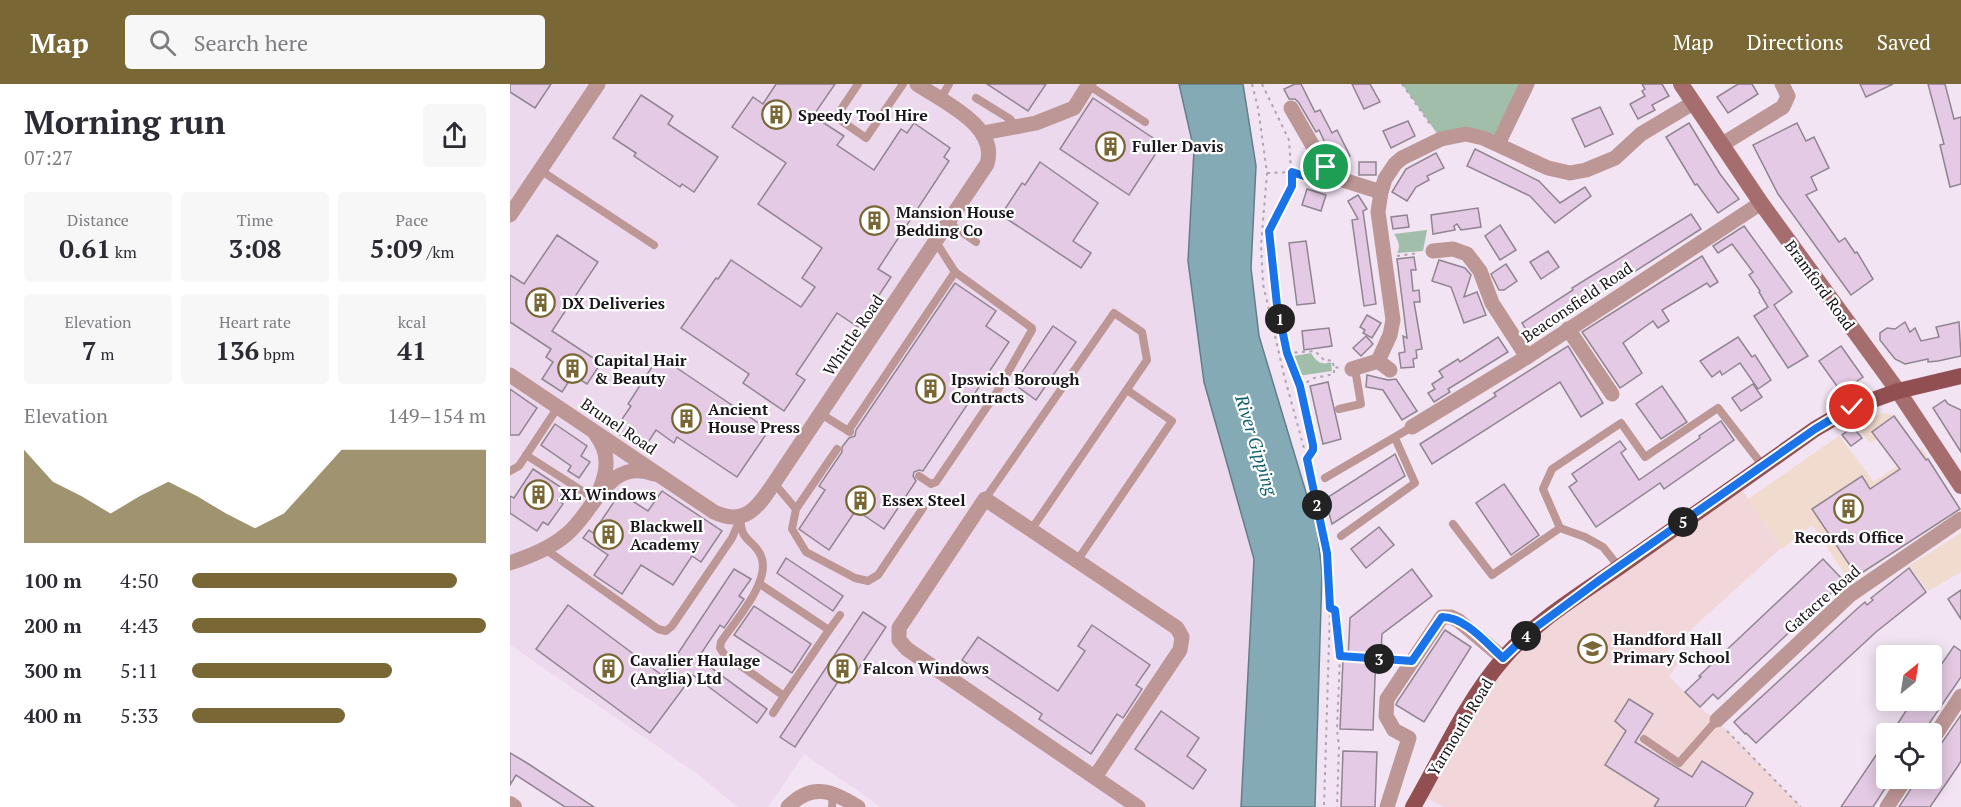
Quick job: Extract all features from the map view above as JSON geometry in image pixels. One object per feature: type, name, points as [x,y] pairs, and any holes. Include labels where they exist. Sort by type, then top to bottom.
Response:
[{"type":"main road","name":"Bramford Road","points":[[1681,84],[1761,203],[1899,391],[1961,486]]},
{"type":"main road","name":"Yarmouth Road","points":[[1413,807],[1457,725],[1477,694],[1503,658],[1532,630],[1815,429],[1852,407],[1899,391],[1961,376]]},
{"type":"street","points":[[510,215],[598,84]]},
{"type":"street","points":[[917,84],[974,122],[983,133],[1036,123],[1074,108],[1089,85]]},
{"type":"street","points":[[1498,144],[1527,84]]},
{"type":"street","points":[[1721,145],[1783,106],[1788,96],[1782,84]]},
{"type":"street","points":[[1353,369],[1378,360],[1390,335],[1393,320],[1378,212],[1385,180],[1395,164],[1402,158],[1441,139],[1455,135],[1474,135],[1548,168],[1570,173],[1586,170],[1615,158],[1641,134],[1693,104]]},
{"type":"street","points":[[1291,108],[1321,173],[1334,175],[1381,192]]},
{"type":"street","name":"Whittle Road","points":[[740,516],[756,508],[774,483],[949,224],[987,164],[989,149],[983,133]]},
{"type":"street","name":"Beaconsfield Road","points":[[1412,427],[1527,357],[1761,203]]},
{"type":"street","points":[[1433,251],[1471,248],[1492,303],[1527,357]]},
{"type":"street","points":[[1568,328],[1612,394]]},
{"type":"street","points":[[1378,360],[1390,370]]},
{"type":"street","name":"Brunel Road","points":[[510,375],[708,509],[719,514],[740,516]]},
{"type":"street","points":[[588,427],[601,442],[607,458],[604,477],[595,499]]},
{"type":"street","points":[[510,563],[545,549],[569,533],[612,480],[625,472],[642,471],[665,479]]},
{"type":"street","points":[[1095,777],[1180,650],[1182,637],[1177,628],[985,499],[899,628],[899,640],[907,649],[1138,807]]},
{"type":"street","name":"Gatacre Road","points":[[1717,720],[1850,595],[1961,519]]},
{"type":"street","points":[[1387,807],[1409,738],[1394,730],[1386,716],[1387,699],[1442,617],[1451,617],[1459,621],[1503,658]]},
{"type":"street","points":[[1942,725],[1961,696]]},
{"type":"street","points":[[1887,807],[1899,789]]},
{"type":"street","points":[[788,807],[799,798],[816,791],[832,800],[858,807]]},
{"type":"street","points":[[510,804],[514,807]]},
{"type":"lane","points":[[858,84],[836,117],[866,138],[903,84]]},
{"type":"lane","points":[[940,100],[949,84]]},
{"type":"lane","points":[[1089,85],[1145,122]]},
{"type":"lane","points":[[976,98],[1010,119],[1017,127]]},
{"type":"lane","points":[[540,170],[654,245]]},
{"type":"lane","points":[[949,224],[976,242]]},
{"type":"lane","points":[[919,476],[931,484],[936,482],[995,395],[1032,330],[955,272],[936,242]]},
{"type":"lane","points":[[821,414],[850,432],[955,272]]},
{"type":"lane","points":[[985,499],[1114,313],[1142,332],[1147,360],[1031,530]]},
{"type":"lane","points":[[1339,409],[1361,404],[1353,369]]},
{"type":"lane","points":[[1077,561],[1172,421],[1126,390]]},
{"type":"lane","points":[[510,471],[519,466],[558,407]]},
{"type":"lane","points":[[1619,567],[1604,547],[1560,528],[1543,489],[1552,469],[1621,423],[1645,457],[1718,408],[1764,466]]},
{"type":"lane","points":[[1326,478],[1412,427]]},
{"type":"lane","points":[[1341,537],[1415,483],[1395,438]]},
{"type":"lane","points":[[837,449],[796,509],[792,529],[806,552],[855,578],[868,581],[878,575],[923,508]]},
{"type":"lane","points":[[526,455],[595,499]]},
{"type":"lane","points":[[774,483],[796,509]]},
{"type":"lane","points":[[545,549],[658,629],[666,631],[672,626],[732,538],[740,516]]},
{"type":"lane","points":[[740,516],[743,535],[761,557],[763,570],[760,584],[721,642],[720,648],[724,654],[784,696]]},
{"type":"lane","points":[[1454,524],[1492,575],[1560,528]]},
{"type":"lane","points":[[760,584],[829,630]]},
{"type":"lane","points":[[772,713],[840,615]]},
{"type":"lane","points":[[1644,739],[1679,763],[1717,720]]},
{"type":"path","points":[[1252,84],[1268,173],[1261,245],[1263,284],[1284,375],[1307,459],[1327,553],[1330,608],[1324,807]]},
{"type":"path","points":[[1262,84],[1289,140],[1292,186],[1269,231],[1277,305],[1287,353],[1300,386],[1313,445],[1313,450],[1307,459]]},
{"type":"path","points":[[1402,84],[1441,139]]},
{"type":"path","points":[[1268,173],[1321,173]]},
{"type":"path","points":[[1386,257],[1433,251]]},
{"type":"path","points":[[1287,353],[1315,351],[1325,361],[1332,360],[1334,374],[1314,378],[1300,386]]},
{"type":"path","points":[[1333,367],[1353,369]]},
{"type":"path","points":[[1330,608],[1335,610],[1340,656],[1337,730],[1340,747],[1337,807]]},
{"type":"path","points":[[1340,656],[1412,661]]},
{"type":"path","points":[[1717,720],[1802,807]]},
{"type":"shaded area","points":[[510,84],[1179,84],[1194,150],[1188,261],[1204,382],[1254,559],[1241,807],[881,807],[804,754],[768,807],[738,807],[696,773],[510,645]]},
{"type":"shaded area","points":[[1882,413],[1894,415],[1901,423],[1870,443],[1855,424]]},
{"type":"shaded area","points":[[1839,436],[1874,482],[1922,448],[1961,509],[1850,582],[1812,525],[1782,549],[1748,499]]},
{"type":"shaded area","name":"Handford Hall Primary School","points":[[1738,484],[1781,548],[1666,652],[1679,663],[1669,676],[1700,708],[1717,720],[1801,807],[1444,807],[1420,795],[1503,658]]},
{"type":"shaded area","points":[[1961,533],[1961,572],[1928,591],[1909,566]]},
{"type":"green space","points":[[1402,84],[1527,84],[1498,144],[1441,139]]},
{"type":"green space","points":[[1427,230],[1423,251],[1397,253],[1399,249],[1394,234]]},
{"type":"green space","points":[[1311,353],[1319,362],[1331,362],[1332,371],[1298,376],[1294,356]]},
{"type":"water","name":"River Gipping","points":[[1179,84],[1243,84],[1256,166],[1251,268],[1259,336],[1317,529],[1322,572],[1315,807],[1241,807],[1254,559],[1204,382],[1188,261],[1194,150]]},
{"type":"building","points":[[510,84],[551,84],[535,108],[510,92]]},
{"type":"building","points":[[776,84],[835,84],[813,116],[844,136],[837,145],[874,170],[901,129],[907,133],[914,123],[950,148],[944,157],[949,161],[878,269],[891,277],[858,327],[837,313],[796,374],[805,380],[784,411],[743,383],[749,374],[681,328],[731,260],[801,307],[815,287],[802,278],[822,248],[758,204],[786,163],[732,127],[753,97],[763,104]]},
{"type":"building","points":[[987,84],[1046,84],[1028,111]]},
{"type":"building","points":[[1301,84],[1315,112],[1320,110],[1332,133],[1337,130],[1350,156],[1334,162],[1319,130],[1316,132],[1299,103],[1295,99],[1289,99],[1284,89]]},
{"type":"building","points":[[1352,84],[1370,84],[1380,102],[1364,109]]},
{"type":"building","points":[[1642,84],[1662,84],[1669,96],[1652,105],[1655,110],[1638,119],[1630,104],[1645,96]]},
{"type":"building","points":[[1738,84],[1752,84],[1758,94],[1728,113],[1717,97]]},
{"type":"building","points":[[1860,84],[1893,84],[1866,97]]},
{"type":"building","points":[[1928,84],[1945,84],[1954,119],[1961,117],[1961,184],[1950,187],[1940,145],[1944,144]]},
{"type":"building","points":[[641,95],[673,116],[668,124],[718,157],[694,192],[682,184],[680,187],[634,156],[636,153],[613,138]]},
{"type":"building","name":"Fuller Davis","points":[[1093,98],[1162,144],[1129,195],[1060,149]]},
{"type":"building","points":[[1600,107],[1613,134],[1585,147],[1572,119]]},
{"type":"building","points":[[1408,121],[1415,136],[1391,148],[1383,131]]},
{"type":"building","points":[[1689,123],[1720,174],[1739,199],[1718,213],[1697,184],[1695,185],[1666,137]]},
{"type":"building","points":[[1797,123],[1806,141],[1814,137],[1829,168],[1811,177],[1817,190],[1806,195],[1839,242],[1845,238],[1855,253],[1857,252],[1873,279],[1851,295],[1778,194],[1753,145]]},
{"type":"building","points":[[1475,149],[1539,181],[1560,203],[1585,187],[1591,196],[1555,223],[1530,196],[1467,166]]},
{"type":"building","points":[[1436,153],[1444,168],[1427,176],[1429,180],[1416,187],[1407,201],[1392,192],[1406,169]]},
{"type":"building","points":[[1040,162],[1098,203],[1073,241],[1091,253],[1081,268],[1001,215],[1022,183],[1025,185]]},
{"type":"building","points":[[1359,162],[1376,162],[1376,175],[1359,175]]},
{"type":"building","points":[[1307,189],[1326,195],[1321,211],[1302,205]]},
{"type":"building","points":[[1358,195],[1367,209],[1363,211],[1376,304],[1364,306],[1352,220],[1358,219],[1348,201]]},
{"type":"building","points":[[1478,208],[1481,227],[1461,230],[1457,224],[1454,226],[1455,230],[1433,234],[1431,215]]},
{"type":"building","points":[[1691,214],[1701,229],[1531,338],[1522,323],[1573,290],[1572,288]]},
{"type":"building","points":[[1407,215],[1409,227],[1393,229],[1391,217]]},
{"type":"building","points":[[1500,225],[1516,250],[1500,260],[1485,236]]},
{"type":"building","points":[[1744,226],[1792,292],[1774,305],[1808,356],[1788,368],[1754,316],[1768,307],[1749,275],[1753,272],[1732,244],[1718,253],[1713,246]]},
{"type":"building","name":"DX Deliveries","points":[[557,235],[598,262],[552,331],[601,363],[587,384],[573,375],[562,392],[542,379],[553,362],[546,357],[551,349],[510,322],[510,275],[524,284]]},
{"type":"building","points":[[1306,241],[1315,303],[1297,305],[1289,243]]},
{"type":"building","points":[[1548,251],[1559,267],[1541,279],[1530,262]]},
{"type":"building","points":[[1702,256],[1718,282],[1710,287],[1707,283],[1662,310],[1669,321],[1658,328],[1653,321],[1623,343],[1642,373],[1620,388],[1582,332]]},
{"type":"building","points":[[1414,257],[1416,270],[1411,270],[1413,291],[1419,290],[1420,302],[1414,302],[1422,349],[1416,350],[1417,358],[1413,359],[1414,367],[1401,368],[1399,353],[1405,352],[1403,336],[1407,338],[1397,259]]},
{"type":"building","points":[[1439,260],[1465,268],[1471,275],[1464,297],[1477,292],[1486,315],[1464,323],[1451,287],[1432,281]]},
{"type":"building","points":[[1506,264],[1517,281],[1504,290],[1499,290],[1491,274]]},
{"type":"building","name":"Ipswich Borough Contracts","points":[[955,283],[996,311],[986,326],[1009,342],[923,471],[914,472],[913,476],[916,481],[884,529],[856,510],[829,550],[799,529],[825,490],[819,486],[842,452],[842,447],[849,438],[855,436],[856,430]]},
{"type":"building","points":[[1367,315],[1381,323],[1372,338],[1363,333],[1365,330],[1360,327]]},
{"type":"building","points":[[1905,322],[1910,332],[1915,328],[1921,341],[1939,337],[1936,327],[1959,322],[1961,356],[1905,364],[1895,359],[1880,340],[1880,333],[1887,328],[1895,329]]},
{"type":"building","points":[[1053,326],[1076,342],[1036,400],[1014,384]]},
{"type":"building","points":[[1329,328],[1332,346],[1304,350],[1302,331]]},
{"type":"building","points":[[1366,336],[1373,344],[1361,356],[1353,348]]},
{"type":"building","points":[[1498,337],[1508,352],[1448,389],[1450,392],[1434,402],[1428,393],[1435,389],[1432,384],[1443,377],[1439,371],[1458,359],[1460,362]]},
{"type":"building","points":[[1738,337],[1752,357],[1755,355],[1771,380],[1758,389],[1740,363],[1722,375],[1720,371],[1712,377],[1700,361]]},
{"type":"building","points":[[1568,346],[1603,403],[1581,417],[1560,382],[1432,464],[1420,444],[1496,396],[1494,393]]},
{"type":"building","points":[[1841,346],[1863,377],[1850,386],[1848,382],[1839,389],[1819,361]]},
{"type":"building","name":"Ancient House Press","points":[[659,356],[769,430],[737,477],[677,437],[674,443],[656,430],[643,450],[614,431],[631,406],[628,404]]},
{"type":"building","points":[[1367,375],[1388,380],[1396,379],[1417,411],[1402,420],[1383,390],[1366,387]]},
{"type":"building","points":[[1328,382],[1341,439],[1323,444],[1310,386]]},
{"type":"building","points":[[1753,384],[1762,397],[1741,411],[1732,398]]},
{"type":"building","points":[[1662,386],[1687,422],[1661,439],[1636,404]]},
{"type":"building","points":[[510,389],[537,408],[519,435],[510,435]]},
{"type":"building","points":[[1945,400],[1948,404],[1961,410],[1961,452],[1933,408]]},
{"type":"building","points":[[1894,416],[1926,460],[1928,459],[1960,509],[1857,576],[1812,509],[1862,476],[1870,489],[1900,469],[1872,432]]},
{"type":"building","points":[[1721,421],[1734,440],[1664,489],[1660,483],[1596,527],[1569,487],[1577,481],[1572,474],[1620,441],[1626,449],[1621,453],[1639,480]]},
{"type":"building","points":[[555,424],[587,446],[581,456],[590,462],[579,478],[568,471],[571,466],[541,445]]},
{"type":"building","points":[[1853,427],[1862,438],[1851,446],[1842,435]]},
{"type":"building","points":[[1395,454],[1405,476],[1332,524],[1325,499]]},
{"type":"building","name":"XL Windows","points":[[533,469],[565,490],[558,500],[563,504],[548,525],[543,522],[537,531],[510,513],[510,496],[514,498]]},
{"type":"building","points":[[1504,484],[1539,535],[1511,555],[1476,503]]},
{"type":"building","points":[[662,491],[722,531],[701,562],[692,556],[673,585],[641,565],[622,594],[594,575],[608,555],[583,538],[589,530],[593,533],[620,493],[648,511]]},
{"type":"building","points":[[1379,527],[1394,545],[1366,568],[1351,549]]},
{"type":"building","points":[[786,558],[843,596],[833,611],[777,573]]},
{"type":"building","points":[[1823,559],[1844,581],[1718,699],[1713,694],[1700,707],[1685,692],[1701,677],[1699,676]]},
{"type":"building","points":[[1909,568],[1926,592],[1876,632],[1756,743],[1745,734],[1734,722],[1858,608],[1865,602],[1867,605],[1873,600],[1871,598]]},
{"type":"building","name":"Cavalier Haulage (Anglia) Ltd","points":[[734,569],[751,579],[739,596],[744,599],[724,628],[720,625],[698,658],[767,709],[757,723],[693,675],[650,733],[536,649],[568,605],[663,676]]},
{"type":"building","points":[[1412,569],[1432,596],[1382,634],[1381,654],[1376,654],[1373,730],[1340,729],[1343,660],[1348,660],[1350,618]]},
{"type":"building","points":[[1961,590],[1961,619],[1948,599]]},
{"type":"building","points":[[754,606],[811,644],[792,673],[734,635]]},
{"type":"building","points":[[863,612],[886,627],[849,683],[841,677],[795,747],[780,737]]},
{"type":"building","points":[[1092,625],[1150,665],[1136,685],[1142,689],[1123,718],[1117,714],[1091,754],[1039,719],[1042,714],[962,660],[978,637],[1058,691],[1085,651],[1078,646]]},
{"type":"building","points":[[1445,630],[1471,647],[1424,722],[1396,705]]},
{"type":"building","points":[[1954,646],[1961,651],[1961,677],[1942,705],[1942,663]]},
{"type":"building","points":[[1629,699],[1653,714],[1635,742],[1692,777],[1702,761],[1753,793],[1745,807],[1654,807],[1659,799],[1605,765],[1626,731],[1615,721]]},
{"type":"building","points":[[1161,711],[1199,738],[1187,756],[1206,770],[1193,789],[1135,749]]},
{"type":"building","points":[[1906,711],[1938,711],[1930,723],[1898,723]]},
{"type":"building","points":[[1961,715],[1961,761],[1958,766],[1930,807],[1899,807],[1911,789],[1942,789],[1942,743]]},
{"type":"building","points":[[1343,751],[1377,752],[1375,807],[1341,807]]},
{"type":"building","points":[[510,753],[594,807],[565,807],[516,775],[510,785]]},
{"type":"building","points":[[1876,755],[1876,789],[1885,789],[1873,807],[1841,807]]},
{"type":"place","name":"Speedy Tool Hire","points":[[777,115]]},
{"type":"place","name":"Fuller Davis","points":[[1111,146]]},
{"type":"place","name":"Mansion House Bedding Co","points":[[875,221]]},
{"type":"place","name":"DX Deliveries","points":[[541,303]]},
{"type":"place","name":"Capital Hair & Beauty","points":[[573,369]]},
{"type":"place","name":"Ipswich Borough Contracts","points":[[930,388]]},
{"type":"place","name":"Ancient House Press","points":[[687,418]]},
{"type":"place","name":"XL Windows","points":[[539,494]]},
{"type":"place","name":"Essex Steel","points":[[861,500]]},
{"type":"place","name":"Records Office","points":[[1849,509]]},
{"type":"place","name":"Blackwell Academy","points":[[609,535]]},
{"type":"place","name":"Handford Hall Primary School","points":[[1592,648]]},
{"type":"place","name":"Falcon Windows","points":[[842,668]]},
{"type":"place","name":"Cavalier Haulage (Anglia) Ltd","points":[[609,669]]},
{"type":"route","points":[[1326,167],[1316,180],[1292,172],[1292,186],[1269,231],[1277,305],[1287,353],[1300,386],[1313,445],[1313,450],[1307,459],[1327,553],[1330,608],[1335,610],[1340,656],[1412,661],[1442,617],[1451,617],[1468,627],[1503,658],[1532,630],[1601,579],[1815,429],[1852,407]]}]
